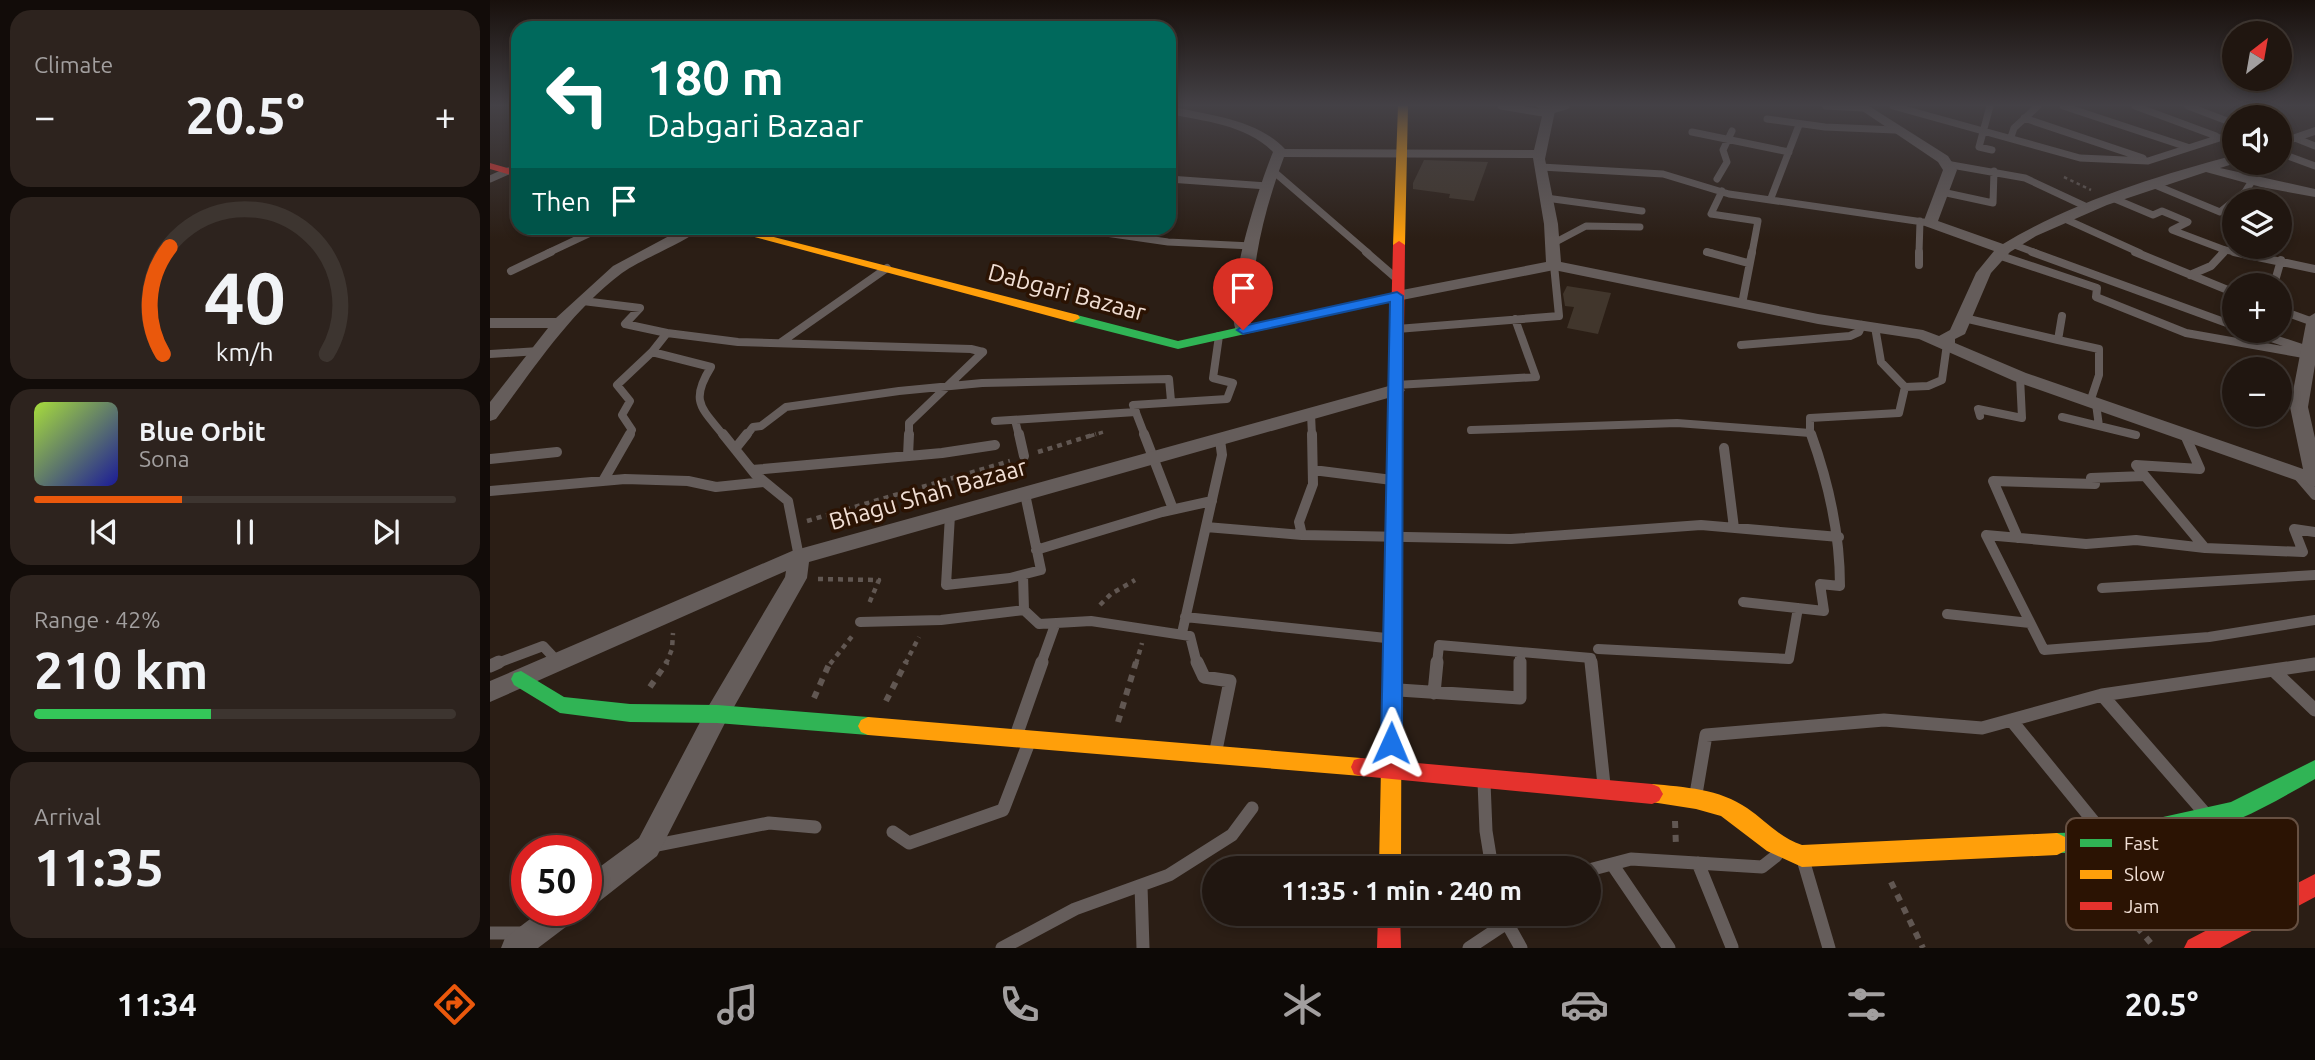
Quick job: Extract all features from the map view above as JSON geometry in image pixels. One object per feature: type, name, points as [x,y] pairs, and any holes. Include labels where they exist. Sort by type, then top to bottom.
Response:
[{"type":"street","points":[[1541,150],[1540,160],[1554,265]]},
{"type":"street","points":[[1928,150],[1942,159],[1950,170],[1942,192],[1925,222],[2005,249]]},
{"type":"street","points":[[1243,330],[1244,282],[1267,186],[1279,153],[1401,153],[1540,160]]},
{"type":"street","points":[[1390,856],[1401,153]]},
{"type":"street","points":[[1947,344],[1947,336],[1957,334],[1989,264],[2005,249],[2063,218],[2222,163]]},
{"type":"street","points":[[490,166],[511,171]]},
{"type":"street","points":[[2205,169],[2252,181],[2315,192]]},
{"type":"street","points":[[490,415],[561,323],[583,301],[618,269],[681,235]]},
{"type":"street","name":"Dabgari Bazaar","points":[[755,235],[1178,345],[1397,288]]},
{"type":"street","points":[[1397,288],[1554,265],[1742,304],[1923,335],[2020,377],[2315,480],[2311,444],[2299,407],[2311,354],[2314,320]]},
{"type":"street","points":[[490,323],[561,323]]},
{"type":"street","name":"Bhagu Shah Bazaar","points":[[490,692],[680,609],[950,515],[1396,388]]},
{"type":"street","points":[[602,882],[648,847],[717,713],[798,568]]},
{"type":"street","points":[[521,679],[560,705],[630,713],[717,713],[1391,769],[1696,798],[1736,813],[1783,851],[1802,856],[2066,844]]},
{"type":"street","points":[[2204,818],[2234,811],[2315,769]]},
{"type":"street","points":[[2298,894],[2315,885]]},
{"type":"street","points":[[525,940],[544,926]]},
{"type":"street","points":[[1389,926],[1389,948]]},
{"type":"street","points":[[2196,948],[2230,930]]},
{"type":"lane","points":[[1717,179],[1727,162],[1723,150]]},
{"type":"lane","points":[[1771,198],[1789,152],[1781,150]]},
{"type":"lane","points":[[2055,150],[2080,158],[2150,160],[2178,150]]},
{"type":"lane","points":[[2121,150],[2150,160]]},
{"type":"lane","points":[[2294,150],[2315,166]]},
{"type":"lane","points":[[1540,160],[1663,174],[1722,191],[1925,222],[1919,265]]},
{"type":"lane","points":[[1946,164],[2025,178],[2089,208]]},
{"type":"lane","points":[[1272,170],[1397,288]]},
{"type":"lane","points":[[1942,192],[1993,203],[1994,171]]},
{"type":"lane","points":[[490,179],[511,173]]},
{"type":"lane","points":[[1176,180],[1267,186]]},
{"type":"lane","points":[[2155,185],[2220,212],[2245,192],[2252,181]]},
{"type":"lane","points":[[1722,191],[1711,215],[1758,221],[1742,304]]},
{"type":"lane","points":[[1546,198],[1642,211]]},
{"type":"lane","points":[[2115,199],[2153,215],[2162,211],[2188,222],[2172,230],[2222,249]]},
{"type":"lane","points":[[2063,218],[2222,288]]},
{"type":"lane","points":[[1552,244],[1586,226],[1640,228]]},
{"type":"lane","points":[[511,271],[586,235]]},
{"type":"lane","points":[[1116,235],[1168,243],[1252,246]]},
{"type":"lane","points":[[2005,249],[2094,276],[2222,321]]},
{"type":"lane","points":[[2005,249],[2097,288],[2096,297],[2186,333],[2311,354]]},
{"type":"lane","points":[[1707,252],[1748,263]]},
{"type":"lane","points":[[2190,275],[2211,266],[2222,253]]},
{"type":"lane","points":[[2275,259],[2315,269]]},
{"type":"lane","points":[[2277,273],[2281,260]]},
{"type":"lane","points":[[1397,329],[1559,316],[1554,265]]},
{"type":"lane","points":[[779,343],[887,268]]},
{"type":"lane","points":[[583,301],[640,308],[625,324],[667,333],[738,342],[971,349],[983,352],[909,423],[908,456]]},
{"type":"lane","points":[[2292,314],[2314,320]]},
{"type":"lane","points":[[2058,340],[2062,316]]},
{"type":"lane","points":[[1964,318],[2098,349],[2099,375],[2093,403],[2099,426]]},
{"type":"lane","points":[[1396,388],[1536,377],[1515,319]]},
{"type":"lane","points":[[1741,345],[1850,336],[1868,326],[1881,362],[1905,387],[1928,386],[1942,380],[1947,344]]},
{"type":"lane","points":[[603,481],[632,430],[622,415],[630,401],[617,384],[652,352],[667,333]]},
{"type":"lane","points":[[1173,509],[1133,405],[1227,399],[1233,383],[1213,378],[1219,335]]},
{"type":"lane","points":[[2281,343],[2311,354]]},
{"type":"lane","points":[[490,354],[539,351]]},
{"type":"lane","points":[[652,352],[711,367],[698,387],[696,397],[701,407],[752,470],[788,501],[798,568]]},
{"type":"lane","points":[[1980,416],[1978,408],[2022,418],[2020,377]]},
{"type":"lane","points":[[735,449],[753,427],[761,426],[786,407],[899,391],[982,383],[1169,379],[1171,401]]},
{"type":"lane","points":[[1742,602],[1824,611],[1820,584],[1840,586],[1839,537],[1828,480],[1810,433],[1810,418],[1899,413],[1905,387]]},
{"type":"lane","points":[[1302,536],[1299,522],[1313,484],[1311,414]]},
{"type":"lane","points":[[995,421],[1138,417]]},
{"type":"lane","points":[[2062,417],[2136,435]]},
{"type":"lane","points":[[1015,420],[1024,456]]},
{"type":"lane","points":[[1471,430],[1677,423],[1810,433]]},
{"type":"lane","points":[[2185,435],[2200,469],[2136,466],[2205,548]]},
{"type":"lane","points":[[1182,633],[1222,455],[1220,440]]},
{"type":"lane","points":[[752,470],[995,445]]},
{"type":"lane","points":[[1724,448],[1734,528]]},
{"type":"lane","points":[[490,459],[557,452]]},
{"type":"lane","points":[[1313,470],[1395,480]]},
{"type":"lane","points":[[2297,474],[2315,495]]},
{"type":"lane","points":[[2018,538],[1993,481],[2095,484],[2091,478],[2145,476]]},
{"type":"lane","points":[[490,491],[643,478],[725,487],[764,482]]},
{"type":"lane","points":[[950,515],[946,585],[1023,575],[1041,570],[1025,494]]},
{"type":"lane","points":[[1036,550],[1173,509],[1212,501]]},
{"type":"lane","points":[[1206,527],[1302,536],[1394,534],[1511,539],[1701,525],[1839,537]]},
{"type":"lane","points":[[2315,533],[2294,529],[2303,552],[2205,548],[2136,540],[2086,544],[1986,535],[2044,650],[2209,637],[2315,620]]},
{"type":"lane","points":[[1023,575],[1024,610],[1031,620],[1039,624],[1091,621],[1190,636],[1197,664],[1204,677],[1230,681],[1215,754]]},
{"type":"lane","points":[[2102,588],[2315,575]]},
{"type":"lane","points":[[1598,649],[1789,659],[1798,608]]},
{"type":"lane","points":[[860,622],[927,621],[1024,610]]},
{"type":"lane","points":[[1947,614],[2030,622]]},
{"type":"lane","points":[[1185,617],[1393,639]]},
{"type":"lane","points":[[893,832],[909,843],[1003,810],[1055,625]]},
{"type":"lane","points":[[1434,692],[1439,645],[1591,658],[1604,789]]},
{"type":"lane","points":[[490,666],[543,646],[558,662]]},
{"type":"lane","points":[[1392,690],[1520,698],[1520,652]]},
{"type":"lane","points":[[1696,798],[1706,735],[1884,720],[1982,728],[2102,695],[2315,664]]},
{"type":"lane","points":[[2273,670],[2315,710]]},
{"type":"lane","points":[[2102,695],[2208,817]]},
{"type":"lane","points":[[2011,720],[2090,818]]},
{"type":"lane","points":[[1484,778],[1486,831],[1490,856]]},
{"type":"lane","points":[[1002,948],[1075,909],[1168,876],[1232,835],[1252,808]]},
{"type":"lane","points":[[648,847],[769,823],[815,827]]},
{"type":"lane","points":[[1601,867],[1631,859],[1762,867],[1783,851]]},
{"type":"lane","points":[[1802,856],[1829,948]]},
{"type":"lane","points":[[1698,863],[1732,947]]},
{"type":"lane","points":[[1612,864],[1669,948]]},
{"type":"lane","points":[[1141,886],[1143,948]]},
{"type":"lane","points":[[1469,948],[1495,926]]},
{"type":"lane","points":[[1509,926],[1521,948]]},
{"type":"lane","points":[[490,933],[525,940]]},
{"type":"path","points":[[793,525],[899,492],[979,473],[1138,417]]},
{"type":"path","points":[[798,568],[879,580],[846,647],[832,659],[803,720]]},
{"type":"path","points":[[1077,623],[1111,594],[1135,580]]},
{"type":"path","points":[[630,713],[668,665],[674,645],[672,626],[680,609]]},
{"type":"path","points":[[873,727],[927,621]]},
{"type":"path","points":[[1110,746],[1146,629]]},
{"type":"path","points":[[1673,796],[1678,862]]},
{"type":"path","points":[[1876,853],[1923,948]]},
{"type":"path","points":[[2140,930],[2155,948]]},
{"type":"building","points":[[1424,160],[1488,162],[1474,201],[1449,198],[1450,194],[1413,189],[1413,183]]},
{"type":"building","points":[[1567,286],[1611,293],[1598,334],[1567,328],[1574,307],[1565,306],[1563,294]]},
{"type":"traffic: fast","points":[[1073,318],[1178,345],[1397,296]]},
{"type":"traffic: fast","points":[[521,679],[560,705],[630,713],[717,714],[868,726]]},
{"type":"traffic: fast","points":[[2203,818],[2234,811],[2315,769]]},
{"type":"traffic: fast","points":[[2057,844],[2066,844]]},
{"type":"traffic: slow","points":[[1399,245],[1402,150]]},
{"type":"traffic: slow","points":[[754,235],[1073,318]]},
{"type":"traffic: slow","points":[[1390,856],[1394,515]]},
{"type":"traffic: slow","points":[[868,726],[1361,767]]},
{"type":"traffic: slow","points":[[1652,794],[1696,799],[1728,809],[1775,843],[1802,856],[2057,844]]},
{"type":"traffic: jam","points":[[490,166],[511,172]]},
{"type":"traffic: jam","points":[[1394,515],[1399,245]]},
{"type":"traffic: jam","points":[[1361,767],[1652,794]]},
{"type":"traffic: jam","points":[[2298,894],[2315,885]]},
{"type":"traffic: jam","points":[[1389,926],[1389,948]]},
{"type":"traffic: jam","points":[[2196,948],[2230,930]]},
{"type":"route","points":[[1243,330],[1397,296],[1391,743]]}]
